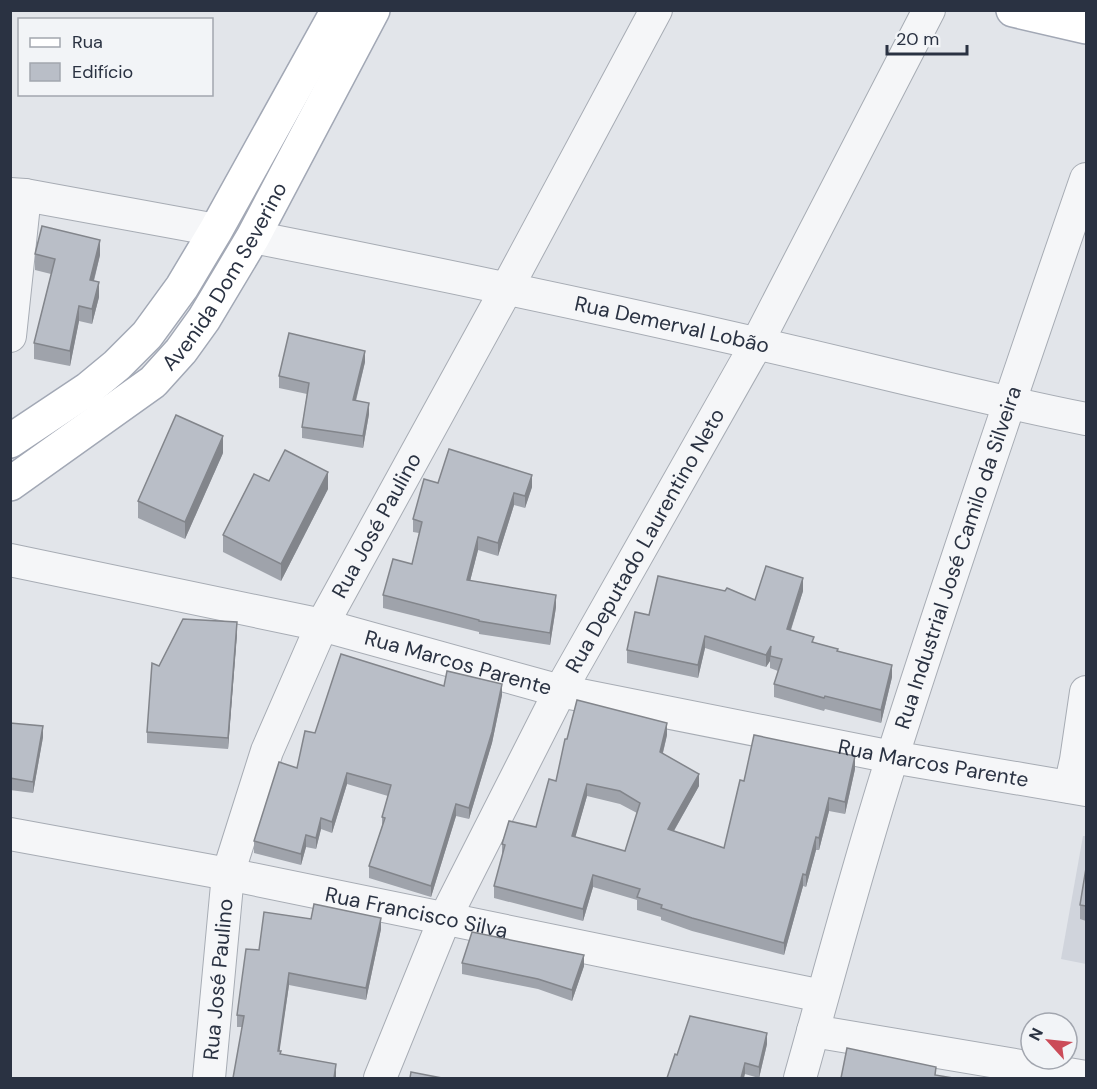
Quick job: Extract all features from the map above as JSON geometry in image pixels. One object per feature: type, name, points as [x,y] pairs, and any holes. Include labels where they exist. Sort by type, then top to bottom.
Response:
[{"type":"main road","name":"Avenida Dom Severino","points":[[10,441],[88,389],[117,365],[147,335],[182,286],[216,230],[338,10]]},
{"type":"main road","name":"Avenida Dom Severino","points":[[10,484],[153,382],[181,351],[253,237],[373,10]]},
{"type":"main road","points":[[1013,10],[1086,27]]},
{"type":"street","name":"Rua José Paulino","points":[[209,1078],[228,874],[267,751],[322,625],[656,10]]},
{"type":"street","name":"Rua Deputado Laurentino Neto","points":[[380,1078],[445,918],[560,691],[757,343],[929,10]]},
{"type":"street","name":"Rua Industrial José Camilo da Silveira","points":[[800,1078],[892,757],[1086,178]]},
{"type":"street","points":[[10,336],[18,194],[216,230]]},
{"type":"street","name":"Rua Demerval Lobão","points":[[253,237],[507,288],[757,343],[1009,404],[1086,420]]},
{"type":"street","name":"Rua Marcos Parente","points":[[10,560],[322,625],[560,691],[892,757],[1078,789]]},
{"type":"street","points":[[1078,789],[1076,759],[1086,692]]},
{"type":"street","name":"Rua Francisco Silva","points":[[10,834],[228,874],[822,996]]},
{"type":"street","points":[[813,1031],[1086,1077]]},
{"type":"shaded area","points":[[1083,836],[1086,836],[1086,964],[1061,959]]},
{"type":"building","points":[[42,226],[100,240],[90,280],[99,282],[92,309],[79,306],[70,351],[34,343],[55,259],[35,254]]},
{"type":"building","points":[[289,333],[365,351],[353,400],[369,403],[363,436],[302,427],[309,383],[279,376]]},
{"type":"building","points":[[176,415],[223,436],[185,522],[138,501]]},
{"type":"building","points":[[449,449],[532,475],[525,496],[514,493],[498,543],[478,537],[467,580],[556,595],[550,633],[479,621],[383,595],[393,559],[412,564],[422,522],[413,519],[424,479],[438,483]]},
{"type":"building","points":[[285,450],[328,472],[281,564],[223,535],[254,474],[269,481]]},
{"type":"building","points":[[766,566],[803,578],[787,629],[814,637],[812,642],[838,649],[837,651],[892,665],[881,710],[774,684],[782,659],[770,656],[771,646],[766,655],[705,636],[698,665],[627,650],[635,612],[649,615],[658,576],[725,591],[727,588],[755,600]]},
{"type":"building","points":[[183,619],[237,622],[228,738],[147,732],[152,663],[159,666]]},
{"type":"building","points":[[341,654],[444,686],[447,671],[502,684],[492,732],[469,808],[456,804],[431,886],[369,866],[385,818],[382,817],[391,785],[347,773],[332,822],[321,818],[316,838],[306,835],[301,854],[254,841],[279,762],[297,768],[305,731],[315,733]]},
{"type":"building","points":[[577,700],[667,723],[660,752],[699,774],[668,829],[724,848],[740,780],[744,781],[754,735],[855,756],[845,802],[829,798],[819,838],[816,837],[806,875],[803,874],[784,943],[661,908],[662,905],[637,897],[640,889],[593,875],[583,909],[494,886],[509,821],[536,827],[549,779],[556,781],[565,739],[567,739]],"holes":[[[587,784],[620,791],[640,803],[625,851],[572,836]]]},
{"type":"building","points":[[10,723],[43,726],[33,782],[10,778]]},
{"type":"building","points":[[1086,868],[1086,906],[1080,905]]},
{"type":"building","points":[[314,904],[381,918],[366,988],[289,973],[278,1051],[281,1051],[280,1054],[336,1064],[334,1078],[233,1078],[244,1016],[237,1015],[246,949],[259,950],[264,912],[311,919]]},
{"type":"building","points":[[472,932],[584,955],[572,990],[538,979],[462,963]]},
{"type":"building","points":[[690,1016],[767,1033],[759,1067],[745,1063],[741,1078],[667,1078]]},
{"type":"building","points":[[847,1048],[936,1067],[935,1075],[953,1078],[841,1078]]},
{"type":"building","points":[[411,1072],[442,1078],[410,1078]]}]
